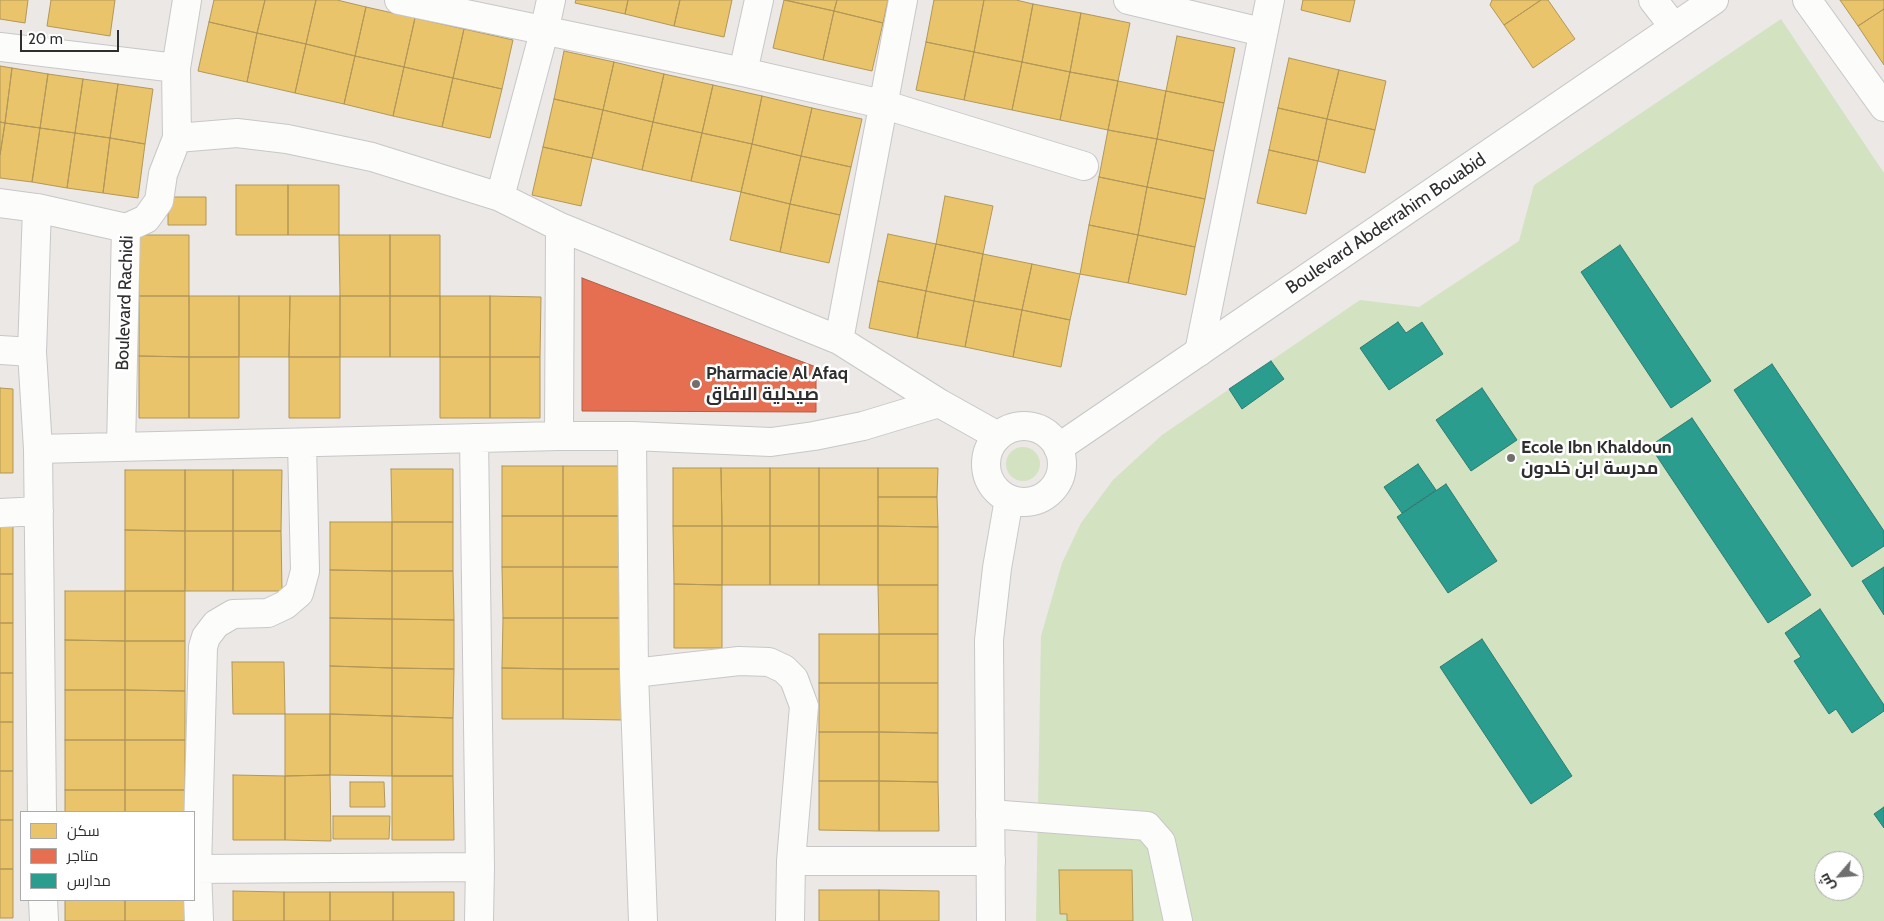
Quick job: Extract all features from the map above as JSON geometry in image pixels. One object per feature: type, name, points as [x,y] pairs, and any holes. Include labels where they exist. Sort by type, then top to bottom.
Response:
[{"type":"street","name":"Boulevard Rachidi","points":[[121,446],[126,228],[146,219],[159,201],[163,174],[177,138],[176,68],[187,0]]},
{"type":"street","points":[[399,0],[544,32],[743,72],[882,104],[1084,166]]},
{"type":"street","points":[[500,197],[551,0]]},
{"type":"street","points":[[743,72],[759,0]]},
{"type":"street","points":[[839,340],[902,0]]},
{"type":"street","points":[[1128,0],[1262,32]]},
{"type":"street","points":[[1199,352],[1262,32],[1270,0]]},
{"type":"street","points":[[1653,0],[1674,27]]},
{"type":"street","name":"Boulevard Abderrahim Bouabid","points":[[1058,448],[1714,0]]},
{"type":"street","points":[[1807,0],[1884,107]]},
{"type":"street","points":[[0,47],[176,68]]},
{"type":"street","points":[[177,138],[237,133],[287,139],[372,157],[500,197],[560,227],[839,340],[940,403],[998,436]]},
{"type":"street","points":[[0,203],[37,208],[126,228]]},
{"type":"street","points":[[37,208],[32,352],[38,449],[42,811]]},
{"type":"street","points":[[559,436],[560,227]]},
{"type":"street","points":[[0,350],[32,352]]},
{"type":"street","points":[[38,449],[559,436],[632,436],[771,442],[863,426],[940,403]]},
{"type":"street","points":[[1019,426],[1031,427],[1042,431],[1058,448],[1062,463],[1060,478],[1051,491],[1038,500],[1023,502],[1009,499],[992,485],[986,465],[989,450],[998,436],[1019,426]]},
{"type":"street","points":[[632,436],[634,674],[643,921]]},
{"type":"street","points":[[474,438],[480,867],[479,921]]},
{"type":"street","points":[[199,921],[195,869],[203,647],[206,637],[216,624],[224,619],[233,614],[268,613],[284,605],[299,593],[305,571],[302,443]]},
{"type":"street","points":[[991,921],[989,640],[997,568],[1009,499]]},
{"type":"street","points":[[0,513],[39,510]]},
{"type":"street","points":[[634,674],[739,661],[769,662],[784,669],[794,679],[804,706],[791,861],[790,921]]},
{"type":"street","points":[[990,814],[1147,826],[1161,842],[1178,921]]},
{"type":"street","points":[[791,861],[991,861]]},
{"type":"street","points":[[195,869],[480,867]]},
{"type":"street","points":[[44,901],[44,921]]},
{"type":"green space","name":"Ecole Ibn Khaldoun مدرسة ابن خلدون","points":[[1781,19],[1884,173],[1884,921],[1036,921],[1041,636],[1062,563],[1081,523],[1113,480],[1162,435],[1360,300],[1419,307],[1519,241],[1534,185]]},
{"type":"green space","points":[[1023,447],[1030,448],[1035,452],[1039,457],[1039,471],[1035,476],[1030,480],[1023,481],[1016,480],[1011,476],[1007,471],[1006,464],[1007,457],[1011,452],[1016,448]]},
{"type":"building: سكن","points":[[0,0],[28,0],[25,23],[0,19]]},
{"type":"building: سكن","points":[[51,0],[115,0],[110,36],[47,26]]},
{"type":"building: سكن","points":[[214,0],[265,0],[257,33],[209,22]]},
{"type":"building: سكن","points":[[265,0],[316,0],[306,44],[257,33]]},
{"type":"building: سكن","points":[[316,0],[337,0],[366,7],[355,56],[306,44]]},
{"type":"building: سكن","points":[[576,0],[628,0],[625,14],[575,3]]},
{"type":"building: سكن","points":[[628,0],[680,0],[674,26],[625,14]]},
{"type":"building: سكن","points":[[680,0],[732,0],[724,37],[674,26]]},
{"type":"building: سكن","points":[[784,0],[834,11],[823,60],[773,48]]},
{"type":"building: سكن","points":[[785,0],[837,0],[834,11]]},
{"type":"building: سكن","points":[[837,0],[888,0],[883,23],[834,11]]},
{"type":"building: سكن","points":[[934,0],[984,0],[974,52],[926,42]]},
{"type":"building: سكن","points":[[984,0],[1016,0],[1033,4],[1022,62],[974,52]]},
{"type":"building: سكن","points":[[1303,0],[1355,0],[1350,22],[1301,10]]},
{"type":"building: سكن","points":[[1492,0],[1541,0],[1504,25],[1490,5]]},
{"type":"building: سكن","points":[[1541,0],[1548,0],[1575,39],[1533,68],[1504,25]]},
{"type":"building: سكن","points":[[1840,0],[1884,0],[1884,9],[1858,26]]},
{"type":"building: سكن","points":[[1033,4],[1081,13],[1070,72],[1022,62]]},
{"type":"building: سكن","points":[[366,7],[415,18],[404,67],[355,56]]},
{"type":"building: سكن","points":[[1884,9],[1884,65],[1858,26]]},
{"type":"building: سكن","points":[[834,11],[883,23],[872,71],[823,60]]},
{"type":"building: سكن","points":[[1081,13],[1130,23],[1118,81],[1070,72]]},
{"type":"building: سكن","points":[[415,18],[464,29],[453,78],[404,67]]},
{"type":"building: سكن","points":[[209,22],[257,33],[247,82],[198,71]]},
{"type":"building: سكن","points":[[464,29],[513,40],[502,89],[453,78]]},
{"type":"building: سكن","points":[[257,33],[306,44],[295,93],[247,82]]},
{"type":"building: سكن","points":[[1177,36],[1235,48],[1224,103],[1166,91]]},
{"type":"building: سكن","points":[[926,42],[974,52],[964,100],[916,90]]},
{"type":"building: سكن","points":[[306,44],[355,56],[344,104],[295,93]]},
{"type":"building: سكن","points":[[564,51],[614,62],[603,110],[554,99]]},
{"type":"building: سكن","points":[[974,52],[1022,62],[1012,110],[964,100]]},
{"type":"building: سكن","points":[[355,56],[404,67],[393,116],[344,104]]},
{"type":"building: سكن","points":[[1289,58],[1339,70],[1327,119],[1278,108]]},
{"type":"building: سكن","points":[[614,62],[664,74],[653,122],[603,110]]},
{"type":"building: سكن","points":[[1022,62],[1070,72],[1060,120],[1012,110]]},
{"type":"building: سكن","points":[[0,66],[12,68],[5,123],[0,122]]},
{"type":"building: سكن","points":[[404,67],[453,78],[442,127],[393,116]]},
{"type":"building: سكن","points":[[12,68],[48,74],[40,128],[5,123]]},
{"type":"building: سكن","points":[[1339,70],[1386,81],[1375,130],[1327,119]]},
{"type":"building: سكن","points":[[1070,72],[1118,81],[1108,130],[1060,120]]},
{"type":"building: سكن","points":[[48,74],[83,79],[75,133],[40,128]]},
{"type":"building: سكن","points":[[664,74],[713,85],[702,133],[653,122]]},
{"type":"building: سكن","points":[[453,78],[502,89],[490,138],[442,127]]},
{"type":"building: سكن","points":[[83,79],[118,84],[110,138],[75,133]]},
{"type":"building: سكن","points":[[1118,81],[1166,91],[1157,139],[1108,130]]},
{"type":"building: سكن","points":[[118,84],[153,89],[145,144],[110,138]]},
{"type":"building: سكن","points":[[713,85],[762,96],[752,144],[702,133]]},
{"type":"building: سكن","points":[[1166,91],[1224,103],[1214,151],[1157,139]]},
{"type":"building: سكن","points":[[762,96],[812,108],[801,156],[752,144]]},
{"type":"building: سكن","points":[[554,99],[603,110],[592,158],[543,147]]},
{"type":"building: سكن","points":[[812,108],[862,119],[851,167],[801,156]]},
{"type":"building: سكن","points":[[1278,108],[1327,119],[1318,161],[1269,150]]},
{"type":"building: سكن","points":[[603,110],[653,122],[642,170],[592,158]]},
{"type":"building: سكن","points":[[1327,119],[1375,130],[1365,173],[1318,161]]},
{"type":"building: سكن","points":[[0,122],[5,123],[0,155]]},
{"type":"building: سكن","points":[[653,122],[702,133],[691,181],[642,170]]},
{"type":"building: سكن","points":[[5,123],[40,128],[32,182],[0,178],[0,155]]},
{"type":"building: سكن","points":[[40,128],[75,133],[67,188],[32,182]]},
{"type":"building: سكن","points":[[1108,130],[1157,139],[1147,187],[1099,177]]},
{"type":"building: سكن","points":[[75,133],[110,138],[103,193],[67,188]]},
{"type":"building: سكن","points":[[702,133],[752,144],[741,192],[691,181]]},
{"type":"building: سكن","points":[[110,138],[145,144],[138,198],[103,193]]},
{"type":"building: سكن","points":[[1157,139],[1214,151],[1205,199],[1147,187]]},
{"type":"building: سكن","points":[[752,144],[801,156],[790,204],[741,192]]},
{"type":"building: سكن","points":[[543,147],[592,158],[581,206],[532,195]]},
{"type":"building: سكن","points":[[1269,150],[1318,161],[1306,214],[1257,203]]},
{"type":"building: سكن","points":[[801,156],[851,167],[840,215],[790,204]]},
{"type":"building: سكن","points":[[1099,177],[1147,187],[1138,235],[1089,225]]},
{"type":"building: سكن","points":[[236,185],[288,185],[288,235],[236,235]]},
{"type":"building: سكن","points":[[288,185],[339,185],[339,235],[288,235]]},
{"type":"building: سكن","points":[[1147,187],[1205,199],[1195,247],[1138,235]]},
{"type":"building: سكن","points":[[741,192],[790,204],[780,252],[730,240]]},
{"type":"building: سكن","points":[[945,196],[993,206],[983,254],[936,244]]},
{"type":"building: سكن","points":[[168,197],[206,197],[206,225],[168,225]]},
{"type":"building: سكن","points":[[790,204],[840,215],[829,263],[780,252]]},
{"type":"building: سكن","points":[[1089,225],[1138,235],[1128,283],[1080,274]]},
{"type":"building: سكن","points":[[888,234],[936,244],[926,291],[878,281]]},
{"type":"building: سكن","points":[[139,235],[189,235],[189,296],[139,296]]},
{"type":"building: سكن","points":[[339,235],[390,235],[390,296],[340,296]]},
{"type":"building: سكن","points":[[390,235],[440,235],[440,296],[390,296]]},
{"type":"building: سكن","points":[[1138,235],[1195,247],[1186,295],[1128,283]]},
{"type":"building: سكن","points":[[936,244],[983,254],[974,301],[926,291]]},
{"type":"building: سكن","points":[[983,254],[1032,264],[1022,310],[974,301]]},
{"type":"building: سكن","points":[[1032,264],[1080,274],[1070,320],[1022,310]]},
{"type":"building: سكن","points":[[878,281],[926,291],[917,338],[869,328]]},
{"type":"building: سكن","points":[[926,291],[974,301],[965,347],[917,338]]},
{"type":"building: سكن","points":[[139,296],[189,296],[189,357],[139,356]]},
{"type":"building: سكن","points":[[189,296],[239,296],[239,357],[189,357]]},
{"type":"building: سكن","points":[[239,296],[290,296],[289,357],[239,357]]},
{"type":"building: سكن","points":[[290,296],[340,296],[340,357],[289,357]]},
{"type":"building: سكن","points":[[340,296],[390,296],[390,357],[340,357]]},
{"type":"building: سكن","points":[[390,296],[440,296],[440,357],[390,357]]},
{"type":"building: سكن","points":[[440,296],[490,296],[490,357],[440,357]]},
{"type":"building: سكن","points":[[490,296],[541,297],[540,357],[490,357]]},
{"type":"building: سكن","points":[[974,301],[1022,310],[1013,357],[965,347]]},
{"type":"building: سكن","points":[[1022,310],[1070,320],[1061,367],[1013,357]]},
{"type":"building: سكن","points":[[139,356],[189,357],[189,418],[139,418]]},
{"type":"building: سكن","points":[[189,357],[239,357],[239,418],[189,418]]},
{"type":"building: سكن","points":[[289,357],[340,357],[340,418],[289,418]]},
{"type":"building: سكن","points":[[440,357],[490,357],[490,418],[440,418]]},
{"type":"building: سكن","points":[[490,357],[540,357],[540,418],[490,418]]},
{"type":"building: سكن","points":[[0,388],[13,389],[13,473],[0,473]]},
{"type":"building: سكن","points":[[502,466],[563,466],[563,516],[502,516]]},
{"type":"building: سكن","points":[[563,466],[624,466],[624,516],[563,516]]},
{"type":"building: سكن","points":[[673,468],[721,468],[722,526],[673,526]]},
{"type":"building: سكن","points":[[721,468],[770,468],[770,526],[722,526]]},
{"type":"building: سكن","points":[[770,468],[819,468],[819,526],[770,526]]},
{"type":"building: سكن","points":[[819,468],[878,468],[878,526],[819,526]]},
{"type":"building: سكن","points":[[878,468],[938,468],[937,497],[878,497]]},
{"type":"building: سكن","points":[[391,469],[453,469],[453,522],[392,522]]},
{"type":"building: سكن","points":[[125,470],[185,470],[185,531],[125,530]]},
{"type":"building: سكن","points":[[185,470],[233,470],[233,531],[185,531]]},
{"type":"building: سكن","points":[[233,470],[282,470],[281,531],[233,531]]},
{"type":"building: سكن","points":[[878,497],[937,497],[938,527],[878,526]]},
{"type":"building: سكن","points":[[502,516],[563,516],[563,567],[502,567]]},
{"type":"building: سكن","points":[[563,516],[624,516],[624,567],[563,567]]},
{"type":"building: سكن","points":[[330,522],[392,522],[392,571],[330,570]]},
{"type":"building: سكن","points":[[392,522],[453,522],[453,571],[392,571]]},
{"type":"building: سكن","points":[[0,525],[13,525],[13,574],[0,574]]},
{"type":"building: سكن","points":[[673,526],[722,526],[722,585],[674,584]]},
{"type":"building: سكن","points":[[722,526],[770,526],[770,585],[722,585]]},
{"type":"building: سكن","points":[[770,526],[819,526],[819,585],[770,585]]},
{"type":"building: سكن","points":[[819,526],[878,526],[878,585],[819,585]]},
{"type":"building: سكن","points":[[878,526],[938,527],[938,585],[878,585]]},
{"type":"building: سكن","points":[[125,530],[185,531],[185,591],[125,591]]},
{"type":"building: سكن","points":[[185,531],[233,531],[233,591],[185,591]]},
{"type":"building: سكن","points":[[233,531],[281,531],[282,591],[233,591]]},
{"type":"building: سكن","points":[[502,567],[563,567],[563,618],[503,618]]},
{"type":"building: سكن","points":[[563,567],[624,567],[624,618],[563,618]]},
{"type":"building: سكن","points":[[330,570],[392,571],[392,619],[330,618]]},
{"type":"building: سكن","points":[[392,571],[453,571],[454,620],[392,619]]},
{"type":"building: سكن","points":[[0,574],[13,574],[13,623],[0,623]]},
{"type":"building: سكن","points":[[674,584],[722,585],[722,648],[674,648]]},
{"type":"building: سكن","points":[[878,585],[938,585],[938,634],[879,634]]},
{"type":"building: سكن","points":[[65,591],[125,591],[125,641],[65,640]]},
{"type":"building: سكن","points":[[125,591],[185,591],[185,641],[125,641]]},
{"type":"building: سكن","points":[[330,618],[392,619],[392,668],[330,666]]},
{"type":"building: سكن","points":[[503,618],[563,618],[563,669],[502,668]]},
{"type":"building: سكن","points":[[563,618],[624,618],[624,669],[563,669]]},
{"type":"building: سكن","points":[[392,619],[454,620],[454,669],[392,668]]},
{"type":"building: سكن","points":[[0,623],[13,623],[13,673],[0,673]]},
{"type":"building: سكن","points":[[819,634],[879,634],[879,683],[819,683]]},
{"type":"building: سكن","points":[[879,634],[938,634],[938,683],[879,683]]},
{"type":"building: سكن","points":[[65,640],[125,641],[125,690],[65,690]]},
{"type":"building: سكن","points":[[125,641],[185,641],[185,691],[125,690]]},
{"type":"building: سكن","points":[[232,662],[284,662],[285,714],[233,714]]},
{"type":"building: سكن","points":[[330,666],[392,668],[392,716],[330,714]]},
{"type":"building: سكن","points":[[392,668],[454,669],[453,718],[392,716]]},
{"type":"building: سكن","points":[[502,668],[563,669],[563,719],[502,719]]},
{"type":"building: سكن","points":[[563,669],[624,669],[624,720],[563,719]]},
{"type":"building: سكن","points":[[0,673],[13,673],[13,722],[0,722]]},
{"type":"building: سكن","points":[[819,683],[879,683],[879,732],[819,732]]},
{"type":"building: سكن","points":[[879,683],[938,683],[938,733],[879,732]]},
{"type":"building: سكن","points":[[65,690],[125,690],[125,740],[65,740]]},
{"type":"building: سكن","points":[[125,690],[185,691],[185,740],[125,740]]},
{"type":"building: سكن","points":[[285,714],[330,714],[330,775],[285,776]]},
{"type":"building: سكن","points":[[330,714],[392,716],[392,776],[330,775]]},
{"type":"building: سكن","points":[[392,716],[453,718],[453,776],[392,776]]},
{"type":"building: سكن","points":[[0,722],[13,722],[13,771],[0,771]]},
{"type":"building: سكن","points":[[819,732],[879,732],[879,781],[819,781]]},
{"type":"building: سكن","points":[[879,732],[938,733],[938,782],[879,781]]},
{"type":"building: سكن","points":[[65,740],[125,740],[125,790],[65,790]]},
{"type":"building: سكن","points":[[125,740],[185,740],[185,790],[125,790]]},
{"type":"building: سكن","points":[[0,771],[13,771],[13,820],[0,820]]},
{"type":"building: سكن","points":[[233,775],[285,776],[285,840],[233,840]]},
{"type":"building: سكن","points":[[330,775],[331,841],[285,840],[285,776]]},
{"type":"building: سكن","points":[[392,776],[453,776],[454,840],[392,840]]},
{"type":"building: سكن","points":[[819,781],[879,781],[879,831],[819,830]]},
{"type":"building: سكن","points":[[879,781],[938,782],[939,831],[879,831]]},
{"type":"building: سكن","points":[[350,782],[384,782],[385,807],[350,807]]},
{"type":"building: سكن","points":[[65,790],[125,790],[125,811],[65,811]]},
{"type":"building: سكن","points":[[125,790],[185,790],[185,811],[125,811]]},
{"type":"building: سكن","points":[[333,816],[390,816],[389,839],[333,839]]},
{"type":"building: سكن","points":[[0,820],[13,820],[13,869],[0,869]]},
{"type":"building: سكن","points":[[0,869],[13,869],[13,918],[0,918]]},
{"type":"building: سكن","points":[[1059,870],[1132,870],[1133,921],[1067,921],[1067,914],[1060,914]]},
{"type":"building: سكن","points":[[819,890],[879,890],[879,921],[819,921]]},
{"type":"building: سكن","points":[[879,890],[939,891],[939,921],[879,921]]},
{"type":"building: سكن","points":[[233,891],[284,892],[284,921],[233,921]]},
{"type":"building: سكن","points":[[284,892],[330,892],[330,921],[284,921]]},
{"type":"building: سكن","points":[[330,892],[393,892],[393,921],[330,921]]},
{"type":"building: سكن","points":[[393,892],[454,892],[454,921],[393,921]]},
{"type":"building: سكن","points":[[65,901],[125,901],[125,921],[65,921]]},
{"type":"building: سكن","points":[[125,901],[185,901],[185,921],[125,921]]},
{"type":"building: متاجر","points":[[582,278],[816,367],[816,412],[582,411]]},
{"type":"building: مدارس","points":[[1620,245],[1711,381],[1671,408],[1581,272]]},
{"type":"building: مدارس","points":[[1398,322],[1406,333],[1422,322],[1443,354],[1389,390],[1360,348]]},
{"type":"building: مدارس","points":[[1271,361],[1284,379],[1242,409],[1229,389]]},
{"type":"building: مدارس","points":[[1772,364],[1884,531],[1884,546],[1852,567],[1734,390]]},
{"type":"building: مدارس","points":[[1482,388],[1517,440],[1471,471],[1436,420]]},
{"type":"building: مدارس","points":[[1692,418],[1811,595],[1768,623],[1650,446]]},
{"type":"building: مدارس","points":[[1418,464],[1436,490],[1402,513],[1384,487]]},
{"type":"building: مدارس","points":[[1446,484],[1497,561],[1448,593],[1397,517]]},
{"type":"building: مدارس","points":[[1884,567],[1884,615],[1862,581]]},
{"type":"building: مدارس","points":[[1820,609],[1884,705],[1884,711],[1852,733],[1836,709],[1829,714],[1794,661],[1801,657],[1785,633]]},
{"type":"building: مدارس","points":[[1482,639],[1572,776],[1531,804],[1440,667]]},
{"type":"building: مدارس","points":[[1884,807],[1884,828],[1874,814]]},
{"type":"place","name":"Pharmacie Al Afaq صيدلية الافاق","points":[[696,384]]},
{"type":"place","name":"Ecole Ibn Khaldoun مدرسة ابن خلدون","points":[[1511,458]]}]
